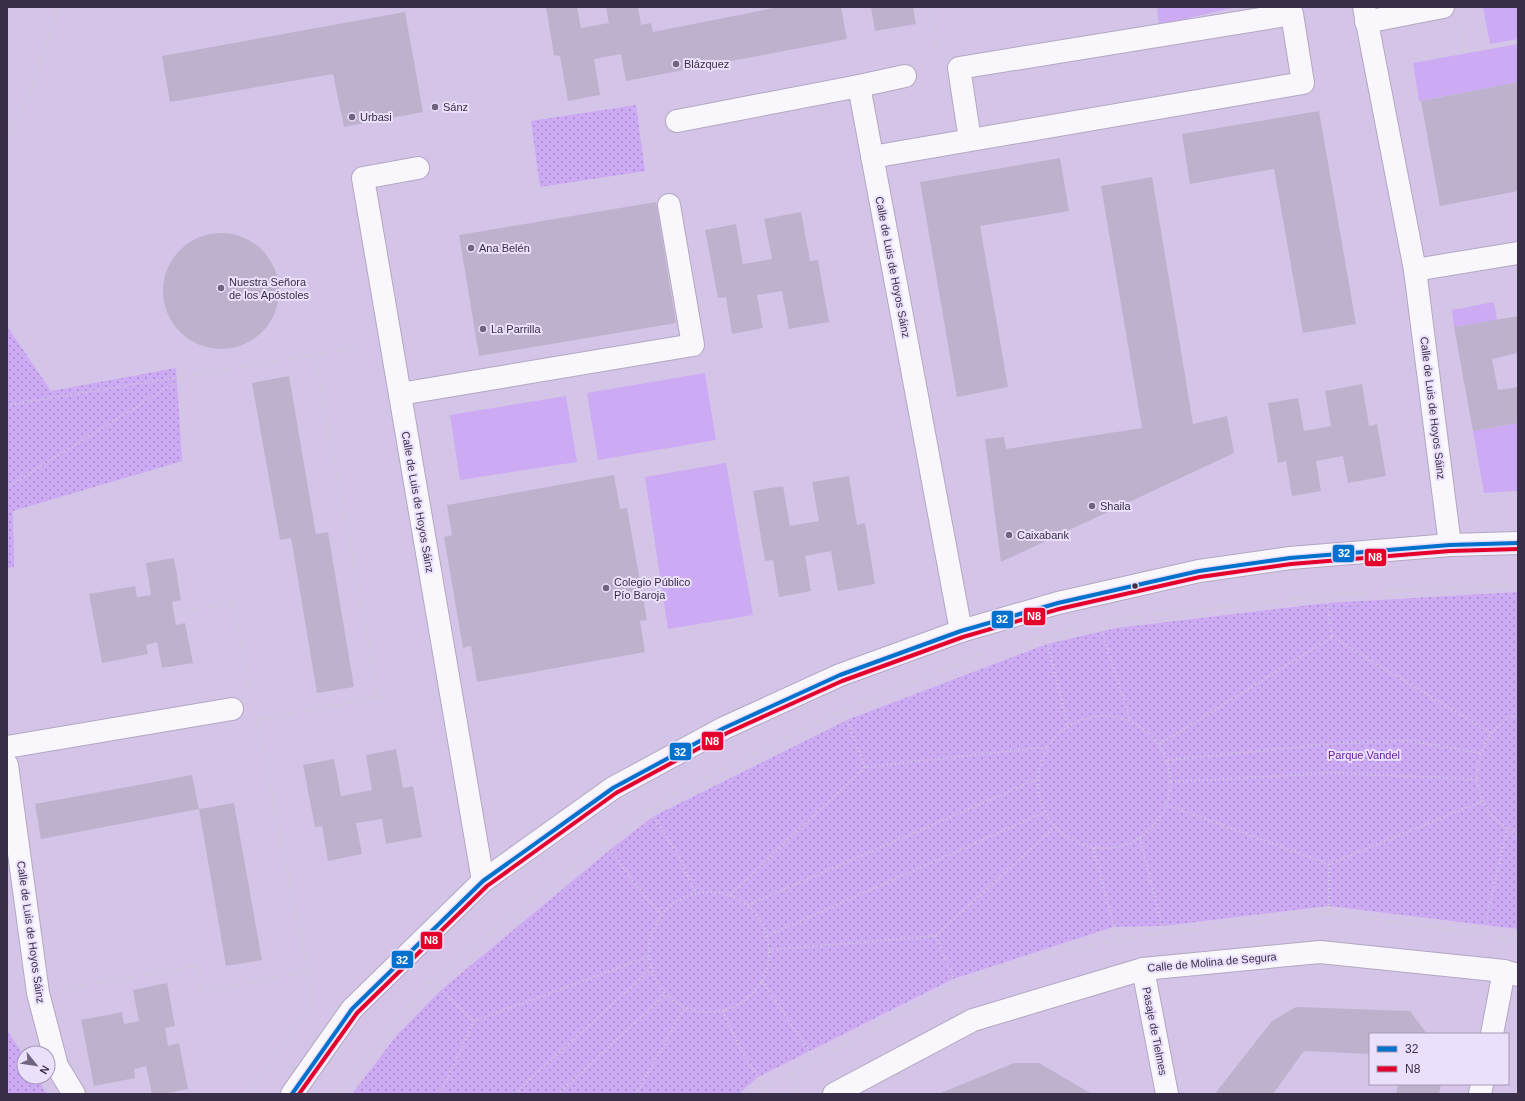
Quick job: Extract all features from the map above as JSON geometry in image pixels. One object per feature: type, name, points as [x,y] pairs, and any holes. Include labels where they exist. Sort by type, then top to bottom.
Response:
[{"type":"street","name":"Calle de Luis de Hoyos Sáinz","points":[[1443,7],[1365,14],[1415,270],[1450,545]]},
{"type":"street","points":[[872,157],[970,140],[1302,82],[1292,14],[960,68],[970,140]]},
{"type":"street","points":[[677,121],[905,76]]},
{"type":"street","name":"Calle de Luis de Hoyos Sáinz","points":[[859,86],[961,631]]},
{"type":"street","name":"Calle de Luis de Hoyos Sáinz","points":[[418,168],[363,178],[483,881]]},
{"type":"street","points":[[400,394],[693,345],[669,204]]},
{"type":"street","points":[[1415,270],[1518,253]]},
{"type":"street","points":[[292,1094],[352,1009],[483,881],[613,788],[724,728],[840,675],[961,631],[1058,603],[1198,571],[1290,558],[1450,545],[1518,543]]},
{"type":"street","points":[[7,748],[232,709]]},
{"type":"street","name":"Calle de Luis de Hoyos Sáinz","points":[[7,765],[38,993],[57,1066],[74,1094]]},
{"type":"street","name":"Calle de Molina de Segura","points":[[834,1094],[973,1020],[1144,969],[1320,952],[1511,973]]},
{"type":"street","name":"Pasaje de Tielmes","points":[[1144,969],[1167,1094]]},
{"type":"street","points":[[1492,1033],[1511,973]]},
{"type":"path","points":[[7,136],[21,115],[45,51],[59,7]]},
{"type":"path","points":[[931,7],[939,54]]},
{"type":"path","points":[[1460,22],[1465,52],[1518,42]]},
{"type":"path","points":[[7,405],[392,343]]},
{"type":"path","points":[[232,709],[257,720],[379,697],[316,355]]},
{"type":"path","points":[[7,487],[185,376]]},
{"type":"path","points":[[1092,624],[1326,595],[1518,584]]},
{"type":"path","points":[[1326,595],[1332,637]]},
{"type":"path","points":[[174,614],[233,602],[253,698]]},
{"type":"path","points":[[1099,622],[1130,720]]},
{"type":"path","points":[[1016,645],[1084,626]]},
{"type":"path","points":[[1046,637],[1068,726]]},
{"type":"path","points":[[1332,637],[1491,733]]},
{"type":"path","points":[[1160,744],[1332,637]]},
{"type":"path","points":[[337,1094],[430,983],[605,841],[650,810],[674,794],[843,710],[987,653]]},
{"type":"path","points":[[843,710],[865,767]]},
{"type":"path","points":[[247,1094],[312,1004],[308,972],[256,712]]},
{"type":"path","points":[[1518,714],[1507,718],[1491,733],[1480,752],[1477,779],[1483,801],[1492,816],[1507,829],[1518,834]]},
{"type":"path","points":[[1110,715],[1130,720],[1147,730],[1160,744],[1168,760],[1171,782],[1167,805],[1156,824],[1140,838],[1125,845],[1109,848],[1093,848],[1072,840],[1055,827],[1045,812],[1039,796],[1038,780],[1040,763],[1047,747],[1056,736],[1068,726],[1088,717],[1110,715]]},
{"type":"path","points":[[1168,760],[1340,743],[1412,741],[1480,752]]},
{"type":"path","points":[[730,895],[865,767],[1047,747]]},
{"type":"path","points":[[1171,782],[1331,773],[1477,779]]},
{"type":"path","points":[[748,905],[1038,780]]},
{"type":"path","points":[[1167,805],[1330,864],[1483,801]]},
{"type":"path","points":[[650,810],[677,853],[696,893]]},
{"type":"path","points":[[767,936],[1045,812]]},
{"type":"path","points":[[769,950],[935,936],[1055,827]]},
{"type":"path","points":[[1483,934],[1507,829]]},
{"type":"path","points":[[1140,838],[1164,933]]},
{"type":"path","points":[[605,841],[631,879],[661,915]]},
{"type":"path","points":[[1093,848],[1118,942]]},
{"type":"path","points":[[1330,864],[1329,912],[1483,934],[1511,940]]},
{"type":"path","points":[[713,891],[730,895],[748,905],[763,925],[767,936],[769,950],[768,966],[762,981],[752,994],[739,1004],[723,1010],[704,1012],[685,1007],[666,994],[660,987],[651,969],[648,956],[650,942],[654,928],[661,915],[670,905],[683,897],[696,893],[713,891]]},
{"type":"path","points":[[935,936],[957,986]]},
{"type":"path","points":[[440,1094],[474,1021],[648,956]]},
{"type":"path","points":[[7,1012],[38,993],[197,966],[202,991],[308,972]]},
{"type":"path","points":[[516,1094],[529,1080],[651,969]]},
{"type":"path","points":[[762,981],[816,1061]]},
{"type":"path","points":[[430,983],[441,990],[474,1021]]},
{"type":"path","points":[[558,1094],[666,994]]},
{"type":"path","points":[[636,1094],[685,1007]]},
{"type":"path","points":[[723,1010],[740,1048],[764,1088]]},
{"type":"path","points":[[757,1094],[764,1088],[792,1074],[801,1094]]},
{"type":"green space","points":[[1157,7],[1236,7],[1159,25]]},
{"type":"green space","points":[[1483,7],[1518,7],[1518,39],[1490,44]]},
{"type":"green space","points":[[1518,44],[1518,82],[1419,101],[1413,63]]},
{"type":"green space","points":[[636,105],[645,171],[540,187],[531,121]]},
{"type":"green space","points":[[1494,302],[1497,320],[1454,327],[1452,310]]},
{"type":"green space","points":[[7,326],[51,391],[176,368],[182,461],[13,511],[14,567],[7,568]]},
{"type":"green space","points":[[705,373],[716,440],[598,460],[587,393]]},
{"type":"green space","points":[[566,396],[577,462],[460,480],[450,415]]},
{"type":"green space","points":[[1518,423],[1518,491],[1484,493],[1473,431]]},
{"type":"green space","points":[[726,463],[753,615],[668,629],[645,477]]},
{"type":"green space","name":"Parque Vandel","points":[[1518,592],[1518,929],[1329,906],[1162,926],[1113,927],[953,979],[758,1077],[739,1094],[352,1094],[397,1035],[441,990],[611,849],[654,816],[847,720],[1047,644],[1117,628],[1327,603]]},
{"type":"green space","points":[[7,1030],[17,1045],[16,1085],[42,1085],[47,1094],[7,1094]]},
{"type":"building","points":[[546,7],[577,7],[581,28],[609,23],[606,7],[638,7],[641,25],[651,23],[653,32],[779,7],[841,7],[847,39],[626,81],[621,54],[594,59],[600,95],[568,101],[560,56],[554,55]]},
{"type":"building","points":[[871,7],[913,7],[916,24],[875,31]]},
{"type":"building","points":[[405,12],[423,112],[344,127],[333,74],[170,102],[162,56]]},
{"type":"building","points":[[1518,82],[1518,191],[1440,206],[1421,101]]},
{"type":"building","points":[[1319,111],[1356,324],[1303,333],[1274,169],[1190,184],[1182,134]]},
{"type":"building","points":[[1060,158],[1069,211],[980,226],[1008,387],[957,397],[920,182]]},
{"type":"building","points":[[1152,177],[1193,424],[1227,416],[1234,453],[1001,562],[985,439],[1004,437],[1006,449],[1142,428],[1101,186]]},
{"type":"building","points":[[656,202],[676,323],[479,356],[459,235]]},
{"type":"building","points":[[801,212],[810,261],[818,260],[829,322],[789,329],[782,291],[757,295],[763,328],[732,334],[726,297],[718,298],[705,230],[736,224],[743,264],[772,259],[764,219]]},
{"type":"building","name":"Nuestra Señora de los Apóstoles","points":[[221,233],[232,234],[243,238],[262,250],[274,269],[278,280],[278,302],[274,313],[262,332],[243,344],[232,348],[221,349],[210,348],[199,344],[180,332],[168,313],[164,302],[163,291],[164,280],[168,269],[180,250],[199,238],[210,234]]},
{"type":"building","points":[[1518,316],[1518,353],[1492,359],[1498,390],[1518,387],[1518,423],[1473,431],[1454,327]]},
{"type":"building","points":[[289,376],[316,534],[328,532],[354,687],[317,693],[291,538],[280,540],[252,383]]},
{"type":"building","points":[[1362,384],[1369,426],[1377,424],[1386,476],[1348,483],[1343,456],[1316,461],[1321,491],[1292,496],[1286,461],[1278,463],[1268,403],[1298,398],[1304,431],[1331,426],[1325,391]]},
{"type":"building","points":[[614,475],[620,509],[627,508],[647,620],[640,621],[645,652],[477,682],[471,646],[463,648],[444,537],[452,535],[447,505]]},
{"type":"building","points":[[849,476],[857,525],[865,523],[875,584],[838,591],[831,551],[805,556],[811,591],[779,597],[773,560],[765,561],[753,491],[783,486],[790,526],[819,521],[812,482]]},
{"type":"building","points":[[174,558],[181,600],[172,602],[174,614],[176,625],[185,623],[193,663],[162,668],[157,642],[146,645],[148,654],[102,663],[89,594],[135,586],[137,597],[151,595],[146,563]]},
{"type":"building","points":[[396,749],[403,788],[413,786],[422,837],[386,844],[382,819],[356,823],[362,854],[328,861],[322,826],[315,827],[303,765],[334,759],[341,796],[372,790],[366,755]]},
{"type":"building","points":[[192,775],[199,809],[41,839],[35,804]]},
{"type":"building","points":[[234,803],[262,960],[226,966],[199,809]]},
{"type":"building","points":[[167,983],[175,1026],[165,1028],[168,1046],[179,1043],[188,1089],[163,1094],[152,1094],[146,1066],[134,1069],[135,1078],[94,1086],[81,1020],[122,1012],[124,1024],[139,1021],[133,990]]},
{"type":"building","points":[[1296,1007],[1410,1011],[1426,1033],[1369,1033],[1369,1054],[1304,1051],[1273,1094],[1216,1094],[1272,1021]]},
{"type":"building","points":[[1014,1063],[1039,1063],[1092,1094],[938,1094]]},
{"type":"building","points":[[1398,1085],[1441,1085],[1439,1094],[1396,1094]]},
{"type":"transit line","name":"32","points":[[292,1094],[352,1009],[483,881],[613,788],[724,728],[840,675],[961,631],[1058,603],[1199,571],[1290,558],[1450,545],[1518,543]]},
{"type":"transit line","name":"N8","points":[[299,1094],[357,1013],[487,886],[616,793],[727,733],[842,681],[963,637],[1059,609],[1200,577],[1291,564],[1450,551],[1518,549]]},
{"type":"place","name":"Blázquez","points":[[676,64]]},
{"type":"place","name":"Sánz","points":[[435,107]]},
{"type":"place","name":"Urbasi","points":[[352,117]]},
{"type":"place","name":"Ana Belén","points":[[471,248]]},
{"type":"place","name":"Nuestra Señora de los Apóstoles","points":[[221,288]]},
{"type":"place","name":"La Parrilla","points":[[483,329]]},
{"type":"place","name":"Shaila","points":[[1092,506]]},
{"type":"place","name":"Caixabank","points":[[1009,535]]},
{"type":"place","name":"Colegio Público Pío Baroja","points":[[606,588]]}]
